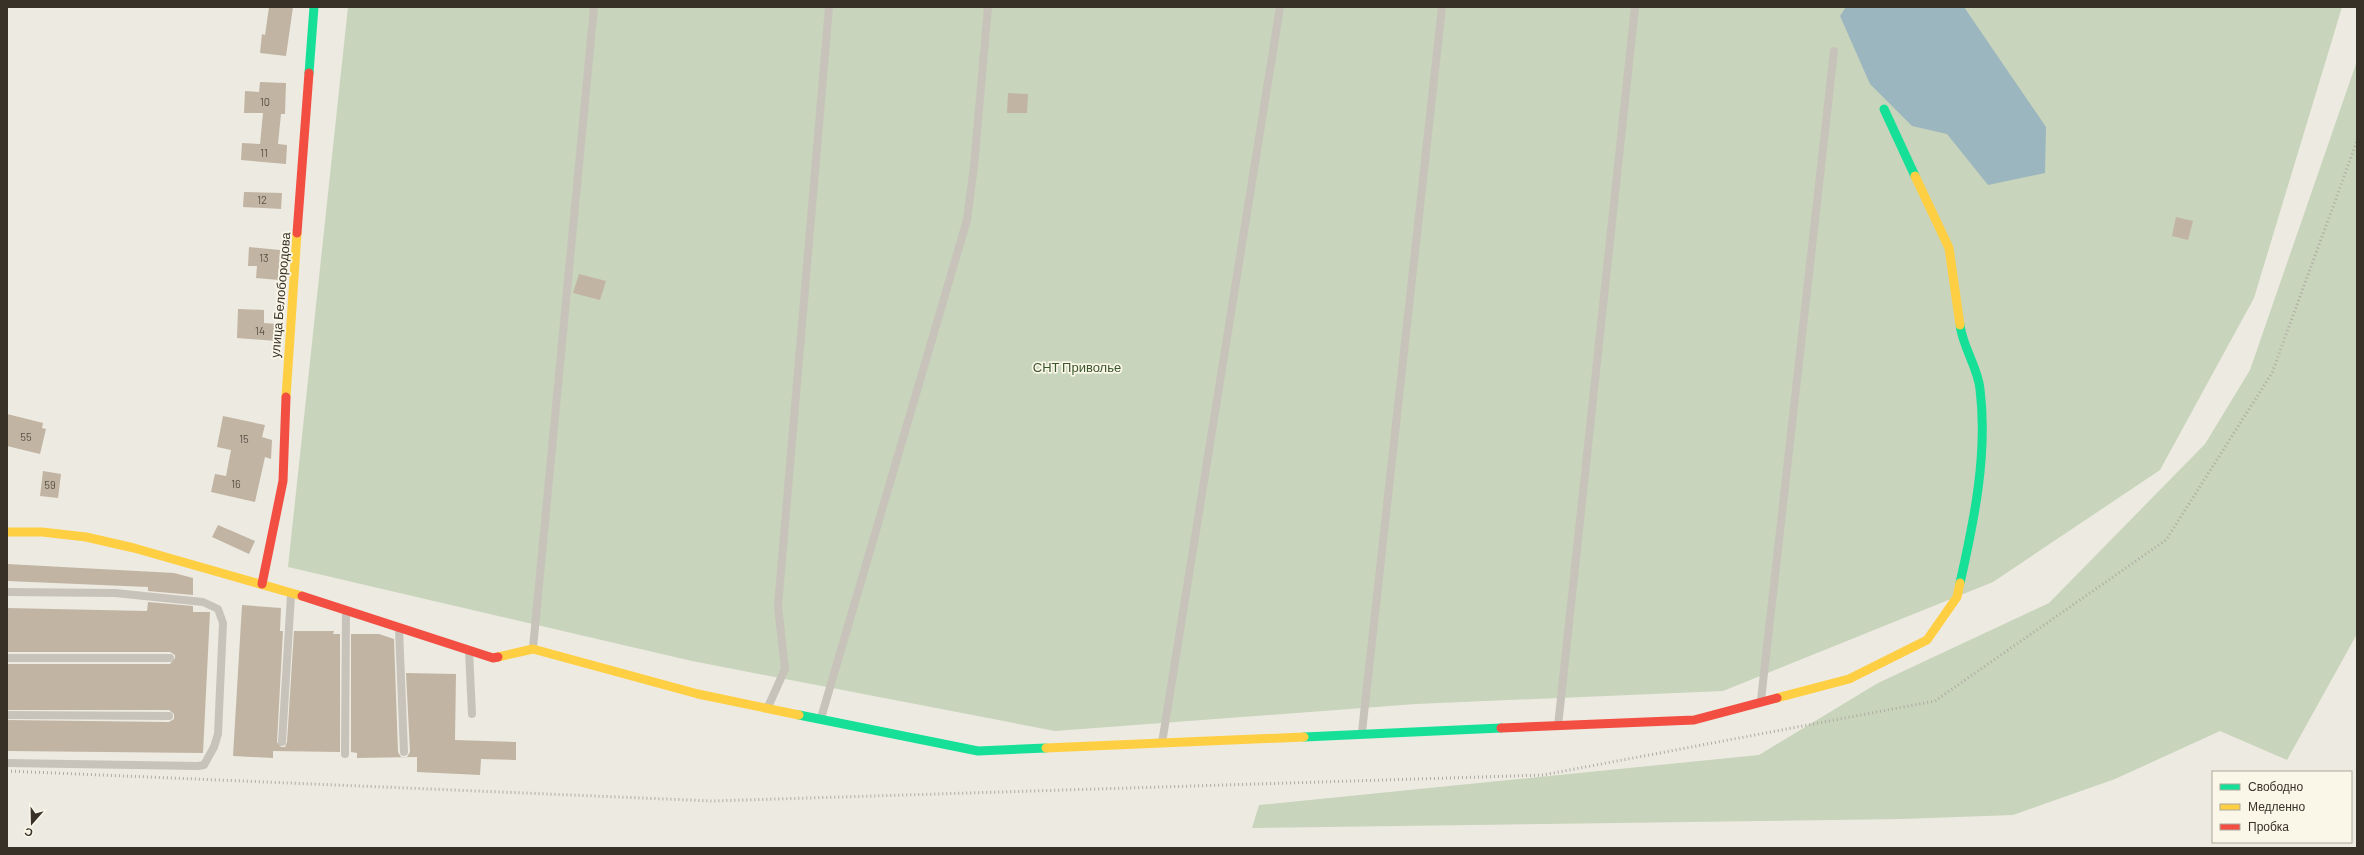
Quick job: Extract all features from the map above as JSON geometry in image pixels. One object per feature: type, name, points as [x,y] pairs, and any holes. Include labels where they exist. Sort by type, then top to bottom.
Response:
[{"type":"street","name":"улица Белобородова","points":[[262,584],[282,481],[287,363],[314,7]]},
{"type":"street","points":[[7,532],[42,532],[86,537],[134,548],[291,592],[493,658],[533,649],[698,694],[978,751],[1694,720],[1849,679],[1927,640],[1957,597],[1970,540],[1982,449],[1980,388],[1962,339],[1949,248],[1884,109]]},
{"type":"lane","points":[[533,649],[594,7]]},
{"type":"lane","points":[[768,708],[785,669],[778,606],[829,7]]},
{"type":"lane","points":[[821,718],[967,220],[974,166],[988,7]]},
{"type":"lane","points":[[1162,743],[1280,7]]},
{"type":"lane","points":[[1362,735],[1442,7]]},
{"type":"lane","points":[[1558,726],[1636,7]]},
{"type":"lane","points":[[1761,703],[1834,51]]},
{"type":"lane","points":[[7,592],[115,593],[203,602],[218,610],[223,623],[218,734],[204,765],[7,763]]},
{"type":"lane","points":[[282,742],[291,592]]},
{"type":"lane","points":[[345,754],[346,610]]},
{"type":"lane","points":[[399,628],[404,752]]},
{"type":"lane","points":[[469,651],[472,714]]},
{"type":"lane","points":[[7,658],[170,658]]},
{"type":"lane","points":[[7,715],[169,716]]},
{"type":"green space","name":"СНТ Приволье","points":[[348,7],[2342,7],[2254,298],[2160,470],[1993,582],[1723,691],[1416,704],[1055,731],[692,661],[288,567]]},
{"type":"green space","points":[[2357,61],[2357,634],[2287,760],[2220,731],[2115,779],[2013,815],[1903,819],[1252,828],[1259,805],[1759,755],[1878,683],[2049,603],[2205,444],[2250,370]]},
{"type":"water","points":[[1846,7],[1964,7],[2046,127],[2045,173],[1988,185],[1947,134],[1912,126],[1870,84],[1840,16]]},
{"type":"building","points":[[269,7],[293,7],[286,56],[260,53],[262,34],[265,35]]},
{"type":"building","points":[[260,82],[286,83],[285,114],[281,114],[278,144],[287,145],[286,164],[241,160],[242,143],[260,144],[263,113],[244,113],[245,91],[259,92]]},
{"type":"building","points":[[1008,93],[1028,94],[1027,113],[1007,113]]},
{"type":"building","points":[[244,192],[282,193],[281,209],[243,207]]},
{"type":"building","points":[[2176,217],[2193,221],[2188,240],[2172,236]]},
{"type":"building","points":[[249,247],[280,250],[278,280],[256,278],[257,266],[248,266]]},
{"type":"building","points":[[579,274],[606,281],[600,300],[573,293]]},
{"type":"building","points":[[238,309],[264,310],[264,323],[277,324],[276,341],[237,338]]},
{"type":"building","points":[[7,414],[43,423],[42,428],[46,429],[40,454],[7,446]]},
{"type":"building","points":[[223,416],[265,425],[262,437],[272,440],[271,459],[265,457],[255,502],[211,492],[215,474],[226,476],[231,450],[217,447]]},
{"type":"building","points":[[43,471],[61,474],[58,498],[40,496]]},
{"type":"building","points":[[218,525],[255,541],[249,554],[212,537]]},
{"type":"building","points":[[7,564],[174,573],[193,578],[193,595],[148,591],[148,587],[7,581]]},
{"type":"building","points":[[148,602],[193,606],[193,612],[210,612],[203,753],[7,751],[7,720],[169,722],[174,719],[174,714],[169,710],[7,710],[7,664],[170,664],[175,658],[175,655],[170,652],[7,652],[7,608],[147,611]]},
{"type":"building","points":[[242,605],[281,608],[280,631],[283,631],[277,742],[281,747],[285,747],[287,742],[294,631],[334,631],[333,634],[340,634],[340,752],[273,751],[273,758],[233,756]]},
{"type":"building","points":[[351,634],[379,634],[394,639],[398,752],[401,757],[407,757],[410,752],[406,673],[456,674],[455,740],[516,742],[516,760],[481,759],[480,775],[417,772],[417,757],[357,758],[357,753],[351,752]]},
{"type":"railway","points":[[7,771],[712,801],[1543,775],[1935,701],[2166,540],[2272,373],[2357,141]]},
{"type":"traffic: fast","points":[[309,73],[314,7]]},
{"type":"traffic: fast","points":[[1884,109],[1915,176]]},
{"type":"traffic: fast","points":[[1960,325],[1964,342],[1979,381],[1982,413],[1981,463],[1975,512],[1960,583]]},
{"type":"traffic: fast","points":[[799,715],[978,751],[1046,748]]},
{"type":"traffic: fast","points":[[1304,737],[1501,728]]},
{"type":"traffic: slow","points":[[1915,176],[1949,248],[1960,325]]},
{"type":"traffic: slow","points":[[286,397],[297,233]]},
{"type":"traffic: slow","points":[[7,532],[42,532],[86,537],[134,548],[302,596]]},
{"type":"traffic: slow","points":[[1777,698],[1849,679],[1927,640],[1957,597],[1960,583]]},
{"type":"traffic: slow","points":[[498,657],[533,649],[698,694],[799,715]]},
{"type":"traffic: slow","points":[[1046,748],[1304,737]]},
{"type":"traffic: jam","points":[[297,233],[309,73]]},
{"type":"traffic: jam","points":[[262,584],[283,481],[286,397]]},
{"type":"traffic: jam","points":[[302,596],[493,658],[498,657]]},
{"type":"traffic: jam","points":[[1501,728],[1694,720],[1777,698]]}]
